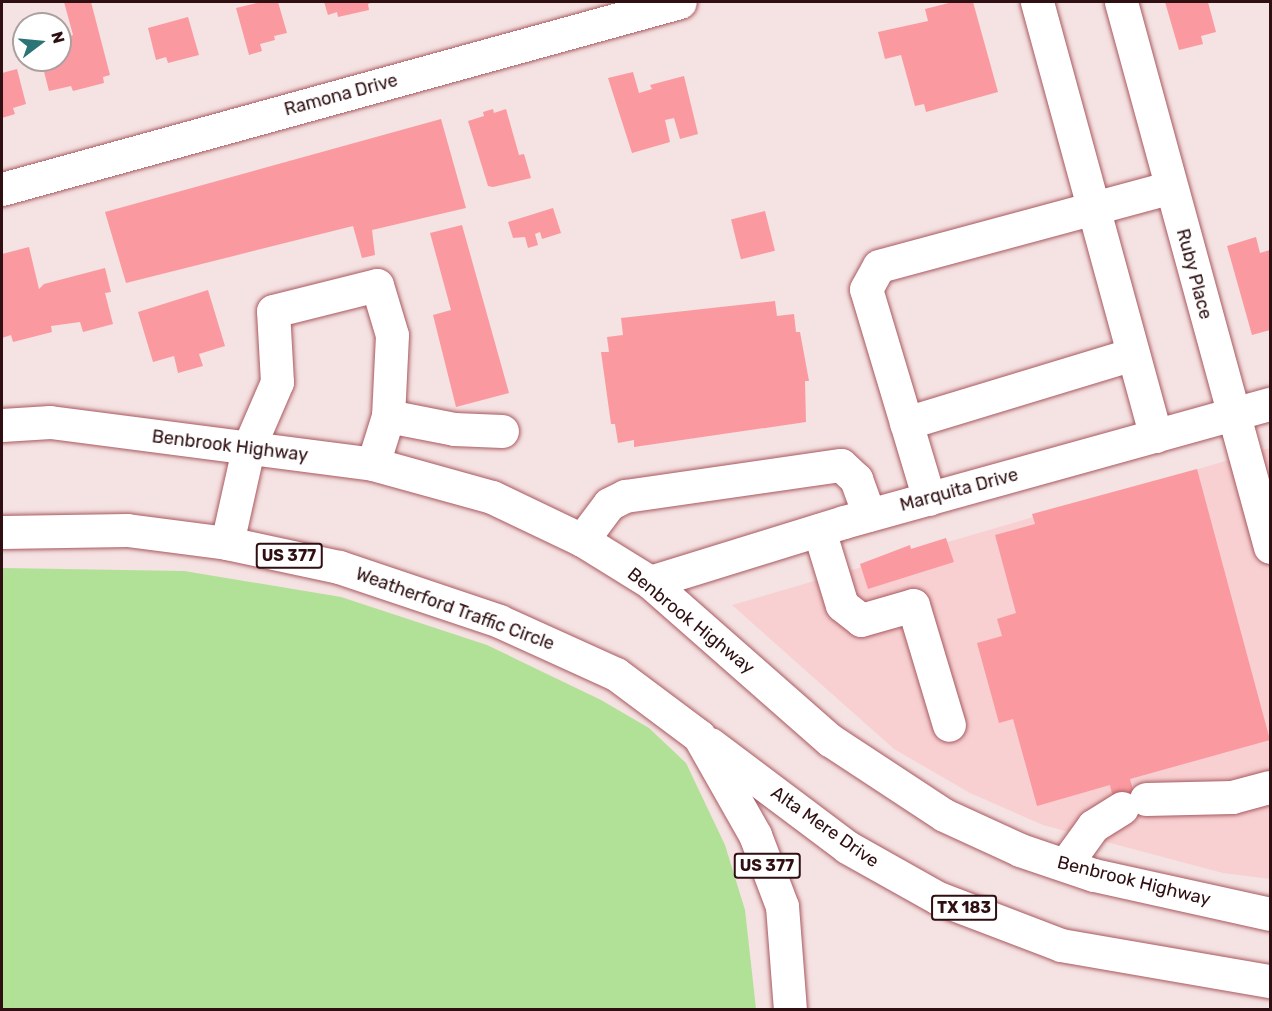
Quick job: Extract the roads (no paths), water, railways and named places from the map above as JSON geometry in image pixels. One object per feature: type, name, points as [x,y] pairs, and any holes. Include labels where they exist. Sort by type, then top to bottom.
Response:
[{"type":"street","name":"Ramona Drive","points":[[2,189],[680,2]]},
{"type":"street","points":[[1037,2],[1156,436]]},
{"type":"street","name":"Ruby Place","points":[[1121,2],[1270,547]]},
{"type":"street","points":[[929,499],[866,289],[879,266],[1171,187]]},
{"type":"street","points":[[227,543],[248,449],[277,382],[273,311],[377,285],[392,336],[388,416],[373,464]]},
{"type":"street","points":[[906,423],[1133,354]]},
{"type":"street","name":"Marquita Drive","points":[[650,582],[869,515],[1270,404]]},
{"type":"street","points":[[388,416],[454,429],[502,431]]},
{"type":"street","name":"Benbrook Highway","points":[[2,425],[50,422],[373,464],[492,497],[582,540],[650,582],[830,740],[879,776],[944,815],[1020,850],[1065,866],[1270,914]]},
{"type":"street","points":[[582,540],[609,504],[625,496],[841,465],[856,479],[869,515]]},
{"type":"street","name":"Weatherford Traffic Circle","points":[[2,532],[127,530],[227,543],[339,567],[499,621],[616,674],[699,736],[755,835],[782,906],[790,1010]]},
{"type":"street","points":[[819,530],[842,605],[861,620],[913,605],[949,725]]},
{"type":"street","name":"Alta Mere Drive","points":[[699,736],[847,846],[938,898],[1061,945],[1270,981]]},
{"type":"street","points":[[1065,866],[1093,826],[1134,804],[1232,797],[1270,788]]}]
